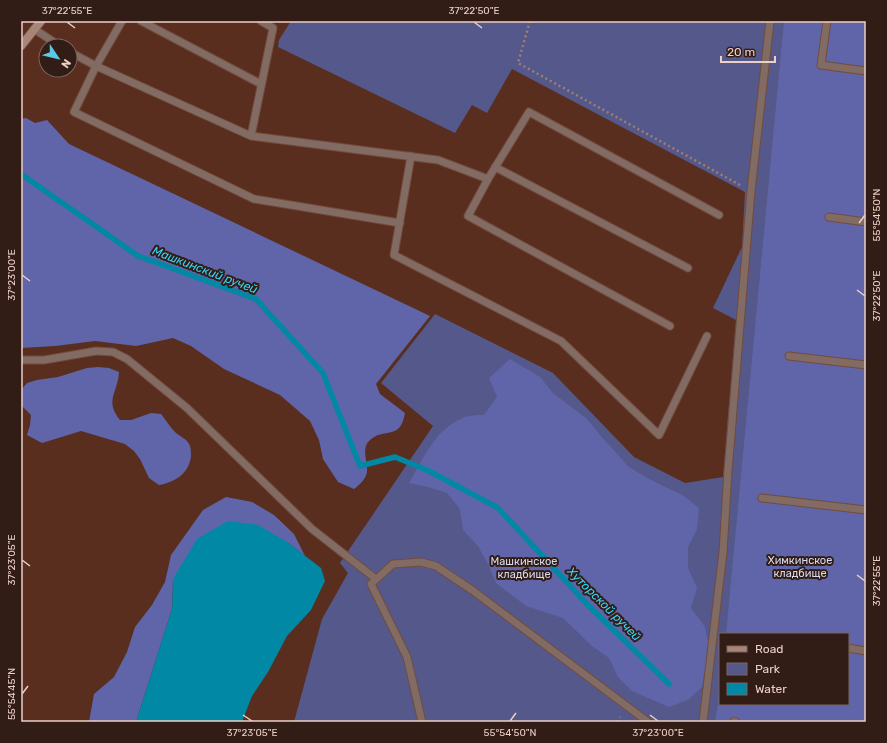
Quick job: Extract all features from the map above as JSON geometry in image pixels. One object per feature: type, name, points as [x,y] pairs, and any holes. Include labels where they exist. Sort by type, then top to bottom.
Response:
[{"type":"main road","points":[[21,46],[40,21]]},
{"type":"lane","points":[[122,21],[96,66],[74,112],[254,199],[400,223]]},
{"type":"lane","points":[[142,21],[261,84]]},
{"type":"lane","points":[[251,136],[273,28],[261,21]]},
{"type":"lane","points":[[703,722],[723,552],[728,471],[751,191],[770,21]]},
{"type":"lane","points":[[827,21],[821,65],[866,70]]},
{"type":"lane","points":[[34,29],[48,38]]},
{"type":"lane","points":[[78,56],[96,66],[251,136],[438,160],[488,179]]},
{"type":"lane","points":[[670,326],[468,216],[495,167],[529,112],[719,214]]},
{"type":"lane","points":[[411,156],[394,255],[560,341],[659,435],[707,336]]},
{"type":"lane","points":[[495,167],[688,268]]},
{"type":"lane","points":[[829,217],[866,222]]},
{"type":"lane","points":[[21,360],[44,360],[96,351],[113,352],[127,359],[187,408],[312,529],[376,579]]},
{"type":"lane","points":[[788,356],[866,365]]},
{"type":"lane","points":[[762,498],[866,510]]},
{"type":"lane","points":[[422,722],[407,657],[371,584],[393,564],[421,562],[436,566],[472,590],[648,722]]},
{"type":"lane","points":[[849,648],[866,651]]},
{"type":"path","points":[[530,21],[518,63],[751,191]]},
{"type":"green space","name":"Машкинское кладбище","points":[[291,21],[866,21],[866,722],[294,722],[322,619],[348,573],[340,563],[433,426],[381,383],[435,314],[553,373],[634,457],[685,483],[723,477],[736,320],[713,308],[742,247],[745,192],[512,69],[487,113],[472,105],[455,133],[278,47],[279,40]]},
{"type":"green space","name":"Химкинское кладбище","points":[[784,21],[866,21],[866,722],[715,722],[719,698],[719,705],[849,705],[849,633],[726,633]]},
{"type":"green space","points":[[26,118],[35,123],[47,120],[69,144],[430,316],[376,384],[380,394],[405,413],[403,422],[399,428],[395,431],[380,434],[367,444],[365,452],[367,472],[364,479],[358,486],[354,489],[338,482],[323,459],[319,440],[310,421],[280,395],[224,369],[191,346],[173,338],[136,346],[95,341],[55,346],[21,348],[21,119]]},
{"type":"green space","points":[[510,359],[540,377],[553,393],[587,419],[629,467],[647,478],[684,496],[699,508],[697,529],[688,547],[688,568],[697,588],[691,608],[705,627],[709,647],[702,687],[688,700],[669,707],[632,691],[618,677],[609,658],[592,646],[563,618],[526,606],[496,583],[478,546],[463,530],[460,509],[447,493],[409,483],[437,437],[445,429],[465,417],[484,415],[497,397],[489,378]]},
{"type":"green space","points":[[87,368],[109,368],[119,372],[112,402],[115,413],[120,420],[131,420],[151,413],[161,414],[171,428],[188,442],[191,452],[190,462],[184,472],[176,479],[159,485],[149,478],[140,459],[134,451],[125,444],[81,431],[42,443],[27,435],[31,415],[21,405],[21,390],[27,383],[58,377]]},
{"type":"green space","points":[[226,497],[252,502],[274,515],[294,534],[305,556],[287,542],[173,579],[172,609],[136,722],[89,722],[94,694],[114,677],[127,652],[135,627],[152,605],[165,582],[171,555],[203,510]]},
{"type":"water","points":[[228,521],[258,525],[287,542],[321,568],[325,581],[311,610],[287,636],[268,672],[252,696],[242,722],[136,722],[172,609],[173,579],[197,539]]},
{"type":"waterway","name":"Машкинский ручей","points":[[21,174],[138,256],[256,299],[323,373],[360,466],[395,457],[429,471],[498,508],[587,604],[669,684]]},
{"type":"water label","name":"Хуторской ручей","points":[[604,604]]}]
